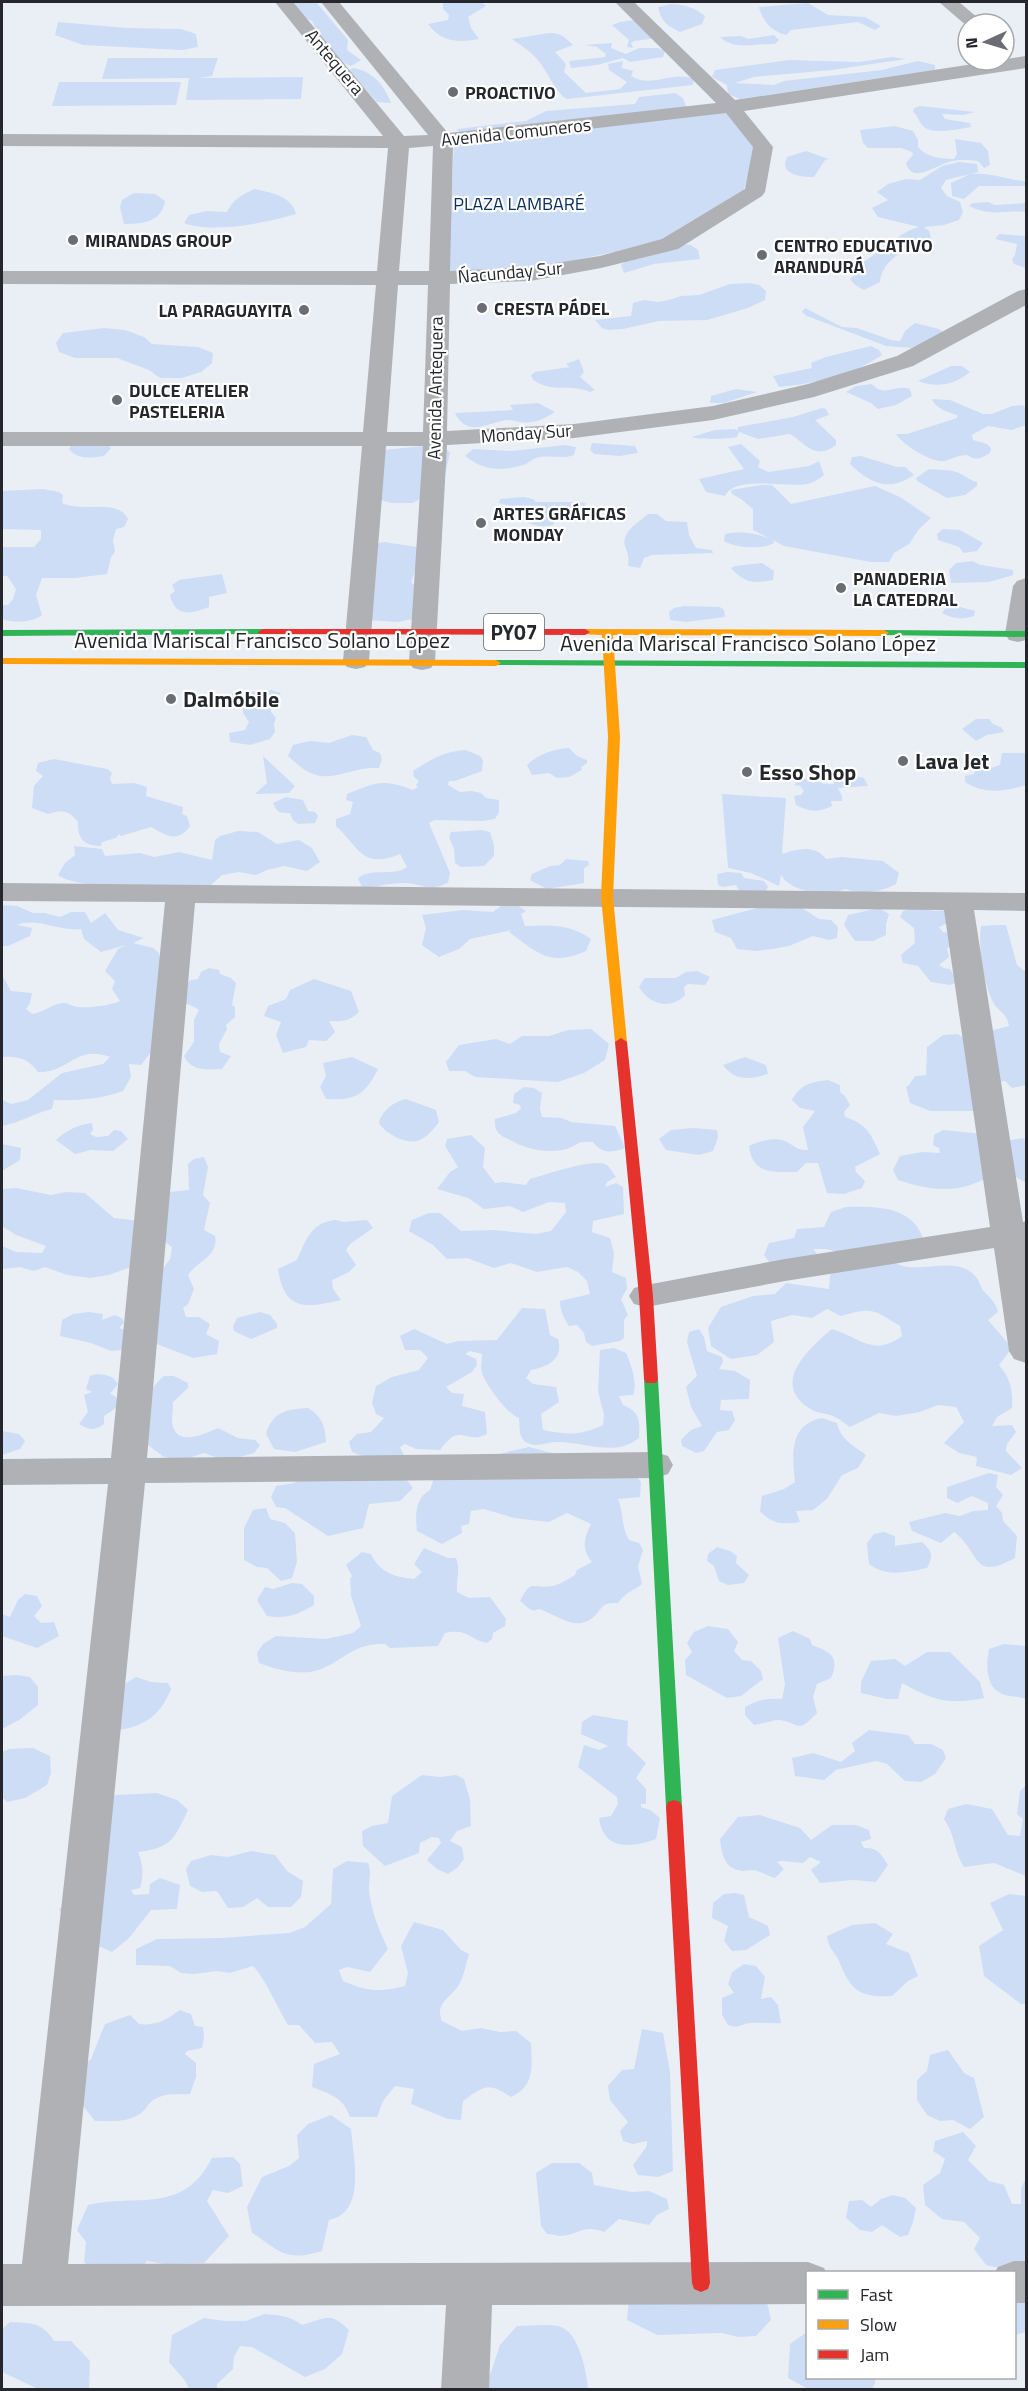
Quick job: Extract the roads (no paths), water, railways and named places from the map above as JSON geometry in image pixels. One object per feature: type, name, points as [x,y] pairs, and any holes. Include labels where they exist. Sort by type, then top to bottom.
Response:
[{"type":"main road","name":"Avenida Mariscal Francisco Solano López","points":[[2,633],[423,631],[1022,634]]},
{"type":"main road","points":[[608,633],[614,737],[607,897],[645,1296],[701,2283]]},
{"type":"main road","name":"Avenida Mariscal Francisco Solano López","points":[[2,661],[1026,665]]},
{"type":"street","name":"Antequera","points":[[284,2],[385,122]]},
{"type":"street","name":"Antequera","points":[[330,2],[439,126]]},
{"type":"street","name":"Ńacunday Sur","points":[[2,278],[388,279],[530,274],[601,261],[670,244],[755,192],[763,147],[733,96],[712,89],[624,2]]},
{"type":"street","points":[[948,2],[961,12]]},
{"type":"street","name":"Avenida Comuneros","points":[[361,122],[439,126],[733,96],[1017,56]]},
{"type":"street","points":[[782,80],[956,58]]},
{"type":"street","points":[[684,92],[712,89]]},
{"type":"street","points":[[2,121],[97,122]]},
{"type":"street","points":[[356,661],[399,142],[385,122]]},
{"type":"street","name":"Avenida Comuneros","points":[[2,140],[399,142],[439,126]]},
{"type":"street","name":"Avenida Antequera","points":[[422,662],[435,439],[439,126]]},
{"type":"street","name":"Monday Sur","points":[[2,439],[435,439],[574,431],[712,413],[814,390],[905,361],[1026,296]]},
{"type":"street","points":[[1022,634],[1026,585]]},
{"type":"street","points":[[2,891],[1026,902]]},
{"type":"street","points":[[181,893],[128,1470],[22,2285],[806,2283]]},
{"type":"street","points":[[958,902],[1018,1234],[1026,1351]]},
{"type":"street","points":[[645,1296],[785,1270],[1018,1234]]},
{"type":"street","points":[[2,1472],[655,1465]]},
{"type":"street","points":[[465,2390],[470,2283]]},
{"type":"place","name":"PROACTIVO","points":[[453,92]]},
{"type":"place","name":"MIRANDAS GROUP","points":[[73,240]]},
{"type":"place","name":"CENTRO EDUCATIVO ARANDURÁ","points":[[762,255]]},
{"type":"place","name":"CRESTA PÁDEL","points":[[482,308]]},
{"type":"place","name":"LA PARAGUAYITA","points":[[304,310]]},
{"type":"place","name":"DULCE ATELIER PASTELERIA","points":[[117,400]]},
{"type":"place","name":"ARTES GRÁFICAS MONDAY","points":[[481,523]]},
{"type":"place","name":"PANADERIA LA CATEDRAL","points":[[841,588]]},
{"type":"place","name":"Dalmóbile","points":[[171,699]]},
{"type":"place","name":"Lava Jet","points":[[903,761]]},
{"type":"place","name":"Esso Shop","points":[[747,772]]},
{"type":"park label","name":"PLAZA LAMBARÉ","points":[[519,203]]}]
